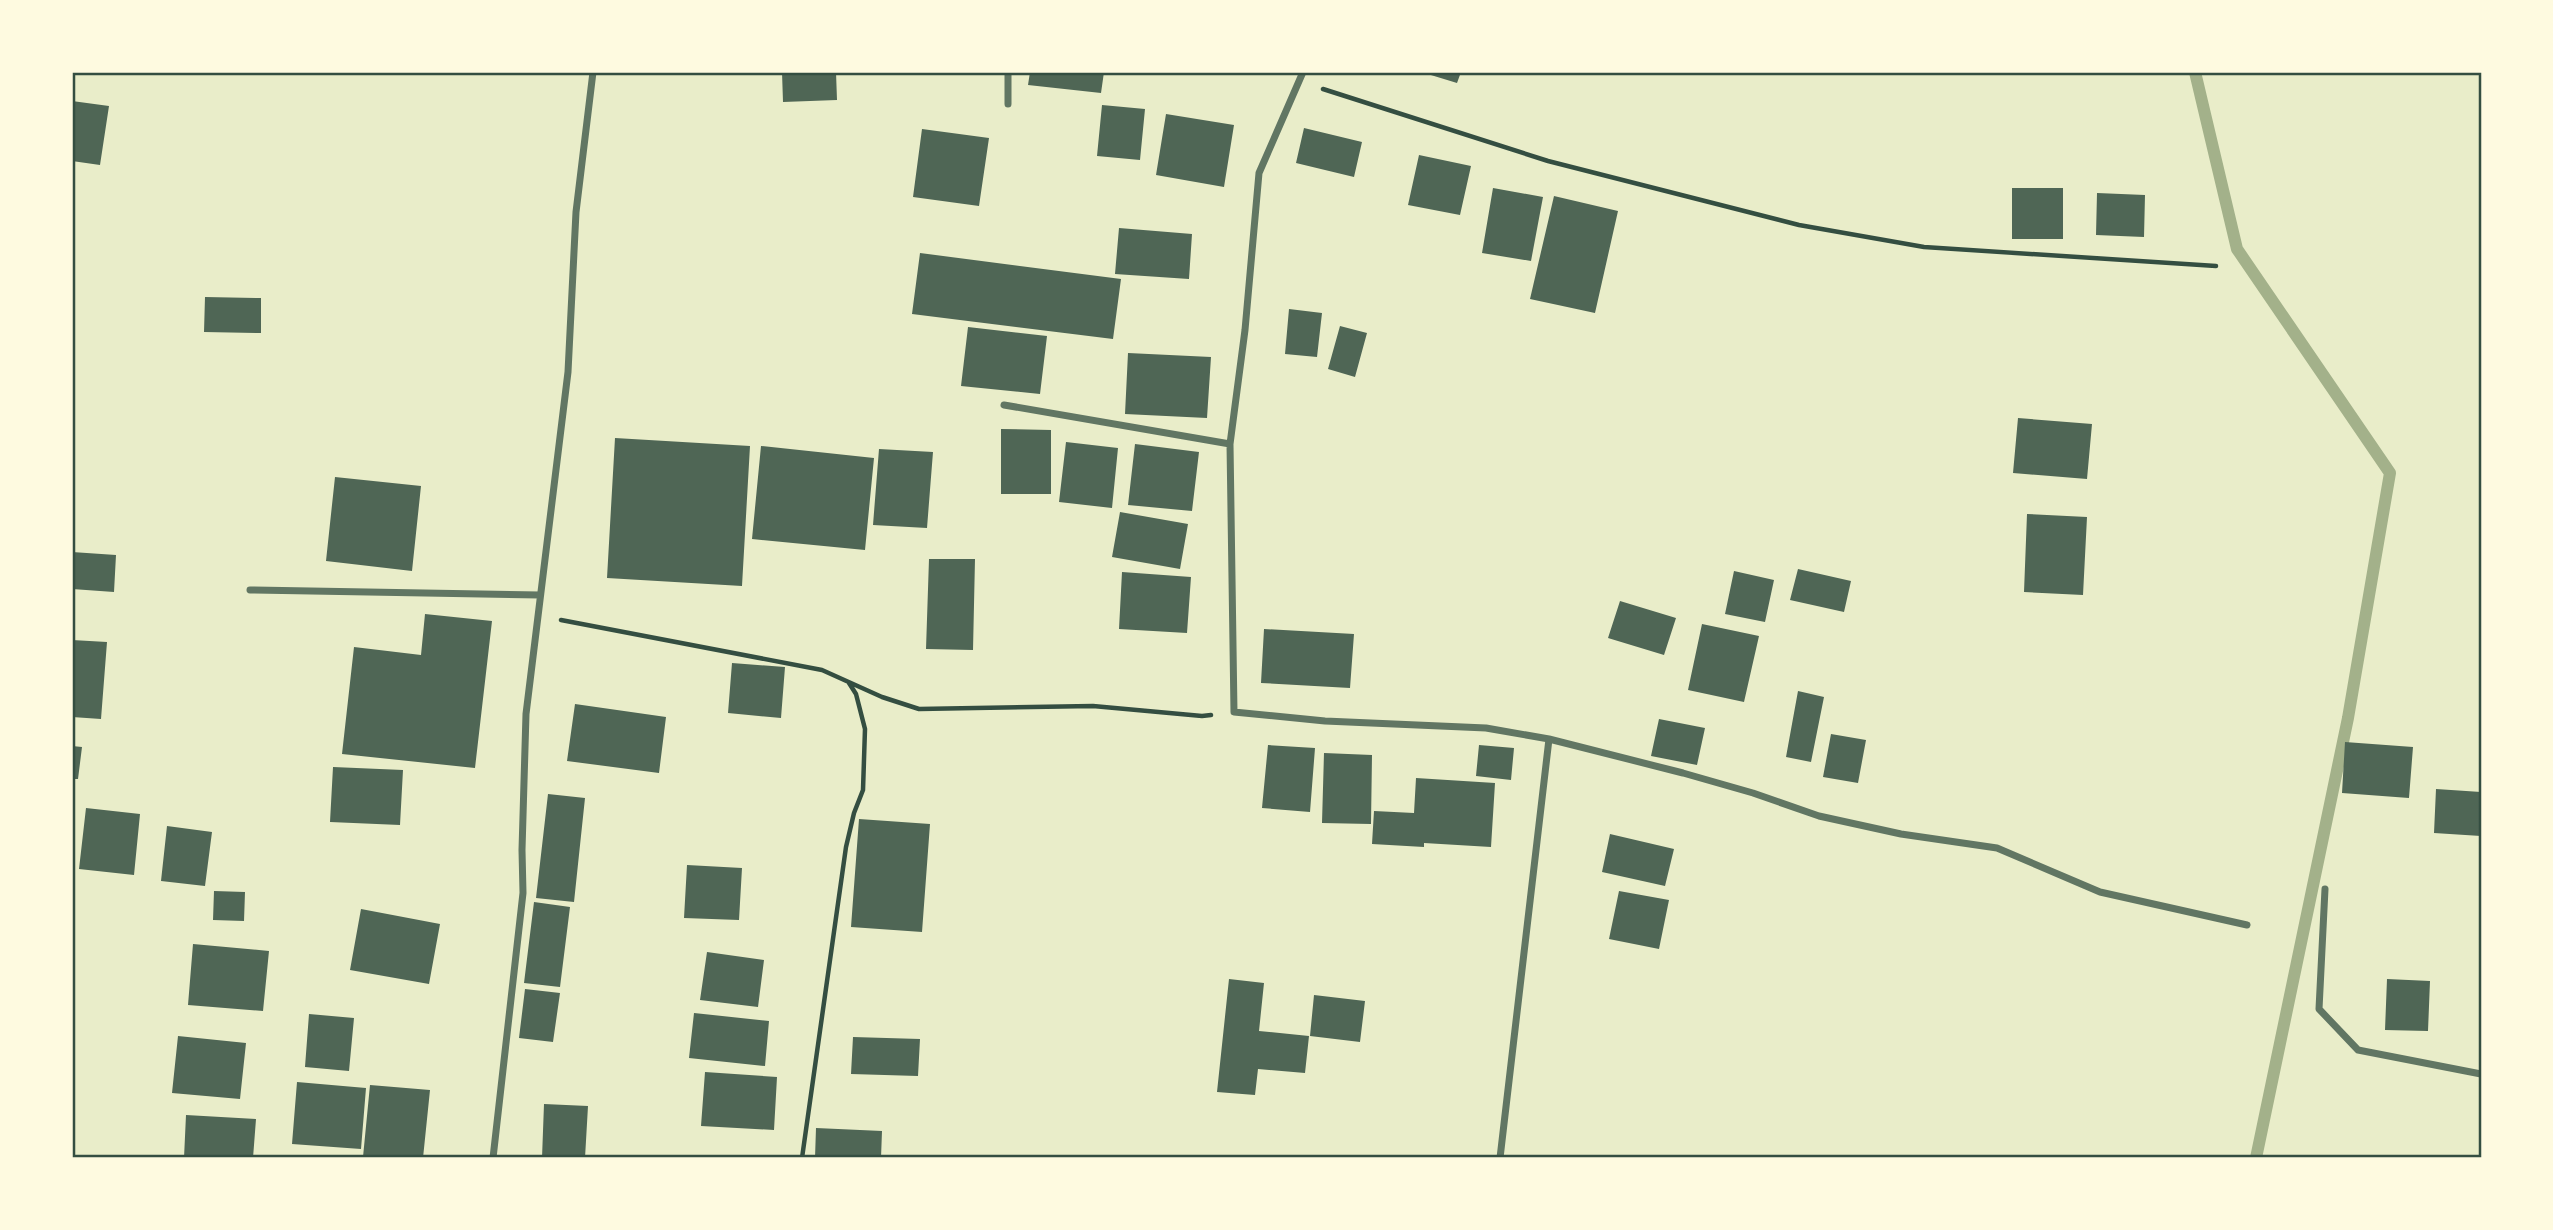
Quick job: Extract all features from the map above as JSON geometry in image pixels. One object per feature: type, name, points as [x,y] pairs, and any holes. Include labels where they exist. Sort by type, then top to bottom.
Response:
[{"type":"street","points":[[493,1158],[523,893],[526,714],[568,372],[576,212],[593,72]]},
{"type":"street","points":[[1008,72],[1008,104]]},
{"type":"street","points":[[1303,72],[1259,173],[1245,330],[1230,444],[1234,712],[1325,721],[1486,728],[1549,739],[1695,776],[1819,816],[1900,834],[1997,848],[2099,892],[2247,925]]},
{"type":"street","points":[[1004,405],[1230,444]]},
{"type":"street","points":[[250,590],[540,595]]},
{"type":"street","points":[[1500,1158],[1549,739]]},
{"type":"street","points":[[2325,889],[2319,1009],[2358,1050],[2481,1074]]},
{"type":"path","points":[[1299,81],[1548,161],[1799,225],[1924,247],[2216,266]]},
{"type":"path","points":[[539,616],[822,670],[881,697],[919,709],[1093,706],[1202,716],[1234,712]]},
{"type":"path","points":[[802,1158],[846,847],[863,790],[865,729],[856,694],[849,682]]},
{"type":"building","points":[[782,72],[836,72],[837,100],[783,102]]},
{"type":"building","points":[[1030,72],[1104,72],[1101,93],[1028,85]]},
{"type":"building","points":[[1421,72],[1461,72],[1457,83]]},
{"type":"building","points":[[72,101],[109,106],[100,165],[72,161]]},
{"type":"building","points":[[1102,105],[1145,109],[1140,160],[1097,156]]},
{"type":"building","points":[[1166,114],[1234,125],[1224,187],[1156,175]]},
{"type":"building","points":[[1304,128],[1362,142],[1354,177],[1296,163]]},
{"type":"building","points":[[922,129],[989,138],[979,206],[913,197]]},
{"type":"building","points":[[1419,155],[1471,166],[1460,215],[1408,205]]},
{"type":"building","points":[[1493,188],[1543,197],[1531,261],[1482,253]]},
{"type":"building","points":[[2012,188],[2063,188],[2063,239],[2012,239]]},
{"type":"building","points":[[2097,193],[2145,195],[2144,237],[2096,235]]},
{"type":"building","points":[[1554,196],[1618,211],[1595,313],[1530,299]]},
{"type":"building","points":[[1119,228],[1192,234],[1189,279],[1115,274]]},
{"type":"building","points":[[920,253],[1121,279],[1113,339],[912,314]]},
{"type":"building","points":[[205,297],[261,298],[261,333],[204,332]]},
{"type":"building","points":[[1289,309],[1322,313],[1317,357],[1285,354]]},
{"type":"building","points":[[1340,326],[1367,333],[1355,377],[1328,369]]},
{"type":"building","points":[[968,327],[1047,336],[1040,394],[961,386]]},
{"type":"building","points":[[1128,353],[1211,357],[1207,418],[1125,414]]},
{"type":"building","points":[[2018,418],[2092,424],[2087,479],[2013,473]]},
{"type":"building","points":[[1001,429],[1051,430],[1051,494],[1001,494]]},
{"type":"building","points":[[615,438],[750,446],[742,586],[607,578]]},
{"type":"building","points":[[1066,442],[1118,448],[1112,508],[1059,502]]},
{"type":"building","points":[[1135,444],[1199,452],[1192,511],[1128,505]]},
{"type":"building","points":[[761,446],[874,458],[865,550],[752,539]]},
{"type":"building","points":[[879,449],[933,452],[927,528],[873,525]]},
{"type":"building","points":[[335,477],[421,486],[412,571],[326,561]]},
{"type":"building","points":[[1120,512],[1188,524],[1180,569],[1112,557]]},
{"type":"building","points":[[2027,514],[2087,517],[2083,595],[2024,592]]},
{"type":"building","points":[[72,552],[116,555],[114,592],[72,589]]},
{"type":"building","points":[[929,559],[975,559],[973,650],[926,649]]},
{"type":"building","points":[[1798,569],[1851,581],[1844,612],[1790,600]]},
{"type":"building","points":[[1734,571],[1774,580],[1765,622],[1725,614]]},
{"type":"building","points":[[1122,572],[1191,577],[1187,633],[1119,629]]},
{"type":"building","points":[[1620,601],[1676,618],[1664,655],[1608,638]]},
{"type":"building","points":[[425,614],[492,621],[475,768],[342,754],[354,647],[421,655]]},
{"type":"building","points":[[1702,624],[1759,636],[1744,702],[1688,690]]},
{"type":"building","points":[[1264,629],[1354,634],[1350,688],[1261,683]]},
{"type":"building","points":[[72,640],[107,642],[101,719],[72,717]]},
{"type":"building","points":[[732,663],[785,667],[781,718],[728,713]]},
{"type":"building","points":[[1798,691],[1824,697],[1811,762],[1786,757]]},
{"type":"building","points":[[575,704],[666,717],[659,773],[567,761]]},
{"type":"building","points":[[1659,719],[1705,728],[1697,765],[1651,756]]},
{"type":"building","points":[[1831,734],[1866,740],[1858,783],[1823,777]]},
{"type":"building","points":[[2345,742],[2413,747],[2409,798],[2342,793]]},
{"type":"building","points":[[1268,745],[1315,748],[1310,812],[1262,808]]},
{"type":"building","points":[[1479,745],[1514,748],[1511,780],[1476,776]]},
{"type":"building","points":[[72,746],[82,747],[78,779],[72,779]]},
{"type":"building","points":[[1324,753],[1372,755],[1371,824],[1322,823]]},
{"type":"building","points":[[333,767],[403,770],[400,825],[330,822]]},
{"type":"building","points":[[1416,778],[1495,783],[1491,847],[1424,843],[1424,847],[1372,844],[1374,811],[1414,813]]},
{"type":"building","points":[[2436,789],[2481,792],[2481,836],[2434,833]]},
{"type":"building","points":[[548,794],[585,798],[574,902],[536,898]]},
{"type":"building","points":[[86,808],[140,814],[134,875],[79,869]]},
{"type":"building","points":[[859,819],[930,824],[922,932],[851,927]]},
{"type":"building","points":[[167,826],[212,832],[205,886],[161,881]]},
{"type":"building","points":[[1610,834],[1674,849],[1665,886],[1602,872]]},
{"type":"building","points":[[687,865],[742,868],[739,920],[684,918]]},
{"type":"building","points":[[214,891],[245,892],[244,921],[213,920]]},
{"type":"building","points":[[1619,891],[1669,900],[1659,949],[1609,939]]},
{"type":"building","points":[[534,902],[570,907],[560,987],[524,983]]},
{"type":"building","points":[[361,909],[440,924],[429,984],[350,970]]},
{"type":"building","points":[[193,944],[269,951],[263,1011],[188,1005]]},
{"type":"building","points":[[707,952],[764,960],[758,1007],[700,1000]]},
{"type":"building","points":[[1229,979],[1264,983],[1259,1031],[1309,1036],[1305,1073],[1258,1069],[1255,1095],[1217,1092]]},
{"type":"building","points":[[2387,979],[2430,981],[2428,1031],[2385,1030]]},
{"type":"building","points":[[525,989],[560,993],[553,1042],[519,1038]]},
{"type":"building","points":[[1314,995],[1365,1001],[1360,1042],[1310,1036]]},
{"type":"building","points":[[694,1013],[769,1021],[765,1066],[689,1058]]},
{"type":"building","points":[[309,1014],[354,1018],[349,1071],[305,1067]]},
{"type":"building","points":[[178,1036],[246,1043],[240,1099],[172,1093]]},
{"type":"building","points":[[853,1037],[920,1039],[918,1076],[851,1074]]},
{"type":"building","points":[[705,1072],[777,1077],[774,1130],[701,1126]]},
{"type":"building","points":[[297,1082],[366,1088],[361,1149],[292,1144]]},
{"type":"building","points":[[370,1085],[430,1090],[423,1158],[363,1157]]},
{"type":"building","points":[[544,1104],[588,1106],[585,1158],[542,1158]]},
{"type":"building","points":[[186,1115],[256,1119],[253,1158],[184,1158]]},
{"type":"building","points":[[816,1128],[882,1131],[881,1158],[815,1158]]},
{"type":"building","points":[[1555,1155],[1603,1156],[1603,1158],[1555,1158]]},
{"type":"waterway","points":[[2195,72],[2237,249],[2390,473],[2348,718],[2256,1158]]}]
